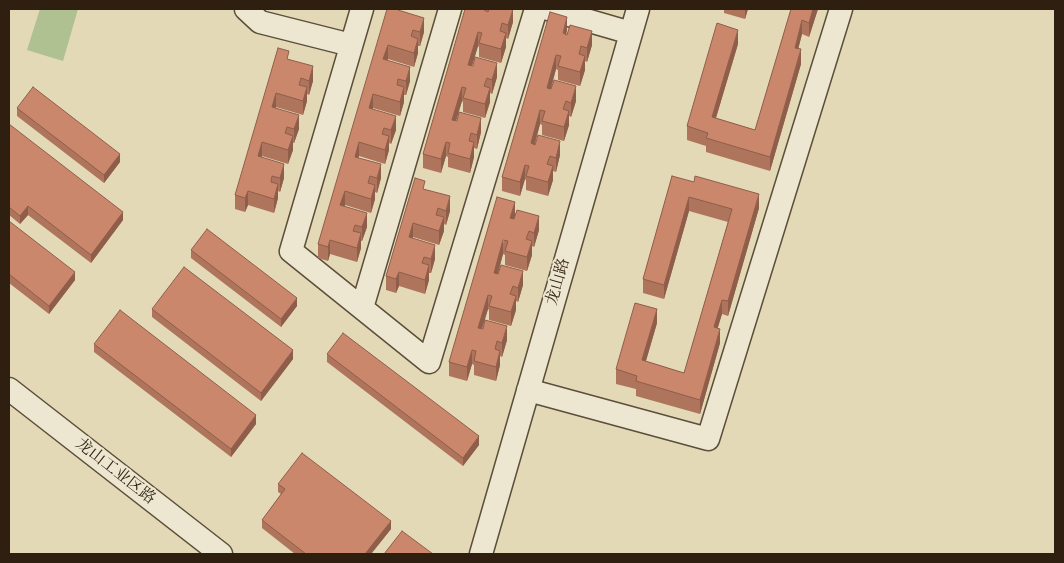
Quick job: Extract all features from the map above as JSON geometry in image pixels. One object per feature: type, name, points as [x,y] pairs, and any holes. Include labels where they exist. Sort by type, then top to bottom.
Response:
[{"type":"street","points":[[246,9],[260,22],[351,45]]},
{"type":"street","points":[[362,9],[291,251],[429,362],[536,9]]},
{"type":"street","points":[[362,308],[450,9]]},
{"type":"street","points":[[548,9],[631,33]]},
{"type":"street","name":"龙山路","points":[[481,554],[638,9]]},
{"type":"street","points":[[528,390],[708,439],[840,9]]},
{"type":"street","name":"龙山工业区路","points":[[9,389],[222,554]]},
{"type":"green space","points":[[40,9],[78,9],[63,61],[27,50]]},
{"type":"building","points":[[387,9],[398,9],[424,18],[420,32],[413,30],[411,36],[418,39],[414,53],[388,45],[383,59],[410,67],[406,81],[398,79],[397,85],[404,87],[400,102],[373,94],[369,108],[396,116],[391,130],[384,128],[382,134],[389,136],[385,150],[359,142],[355,157],[381,164],[377,178],[370,176],[368,183],[375,185],[371,199],[345,191],[340,205],[367,213],[362,227],[355,225],[353,231],[361,233],[357,248],[330,240],[328,247],[318,244]]},
{"type":"building","points":[[465,9],[484,9],[488,12],[489,9],[513,9],[508,25],[502,23],[500,31],[506,33],[501,49],[479,43],[482,33],[478,32],[468,65],[473,66],[475,57],[497,63],[492,80],[487,78],[484,86],[490,88],[485,104],[463,98],[466,88],[462,87],[452,120],[457,121],[459,112],[481,118],[477,135],[471,133],[469,141],[474,142],[470,159],[448,153],[450,143],[446,142],[441,159],[423,154]]},
{"type":"building","points":[[791,9],[813,9],[809,23],[802,20],[795,48],[801,49],[770,157],[706,138],[708,133],[687,126],[717,23],[738,30],[712,117],[755,130]]},
{"type":"building","points":[[550,12],[567,17],[563,33],[567,35],[570,25],[592,31],[587,48],[581,46],[579,54],[585,56],[580,72],[558,66],[561,56],[556,55],[547,88],[551,89],[554,80],[576,86],[571,103],[566,101],[563,109],[569,111],[564,127],[542,121],[545,111],[540,110],[531,143],[535,145],[538,135],[560,141],[556,158],[550,156],[547,164],[553,166],[548,182],[526,176],[529,166],[525,165],[520,182],[502,177]]},
{"type":"building","points":[[278,48],[289,51],[287,59],[313,66],[309,81],[301,78],[299,85],[307,87],[303,101],[276,93],[272,107],[299,115],[294,129],[287,127],[285,133],[293,136],[288,150],[262,142],[258,156],[284,164],[280,178],[272,176],[271,182],[278,184],[274,199],[248,191],[245,198],[235,195]]},
{"type":"building","points":[[33,87],[120,154],[104,175],[17,108]]},
{"type":"building","points":[[9,124],[123,212],[91,255],[28,206],[20,216],[9,207]]},
{"type":"building","points":[[672,176],[694,182],[695,176],[759,194],[728,301],[722,300],[714,327],[720,329],[700,400],[636,381],[637,376],[616,369],[635,303],[657,309],[642,360],[684,373],[732,209],[689,197],[664,285],[643,279]]},
{"type":"building","points":[[415,178],[425,181],[423,189],[450,196],[446,211],[438,208],[436,215],[444,217],[439,231],[413,223],[409,237],[435,245],[431,259],[424,257],[422,263],[429,265],[425,280],[399,272],[396,279],[386,276]]},
{"type":"building","points":[[497,197],[515,202],[510,218],[514,219],[517,210],[539,216],[534,233],[529,231],[526,239],[532,241],[527,257],[505,251],[508,241],[503,240],[494,273],[498,274],[501,265],[523,271],[518,288],[513,286],[510,294],[516,296],[511,312],[489,306],[492,296],[488,295],[478,328],[483,329],[485,320],[507,326],[502,343],[497,341],[495,349],[500,351],[496,367],[474,361],[476,351],[472,350],[467,367],[449,362]]},
{"type":"building","points":[[9,221],[75,272],[49,306],[9,274]]},
{"type":"building","points":[[207,229],[297,298],[281,319],[191,250]]},
{"type":"building","points":[[184,267],[293,350],[261,393],[152,309]]},
{"type":"building","points":[[120,310],[256,415],[231,449],[94,344]]},
{"type":"building","points":[[343,333],[479,436],[463,458],[327,354]]},
{"type":"building","points":[[302,453],[391,521],[365,554],[306,554],[262,520],[285,489],[278,484]]},
{"type":"building","points":[[402,531],[433,554],[384,554]]}]
